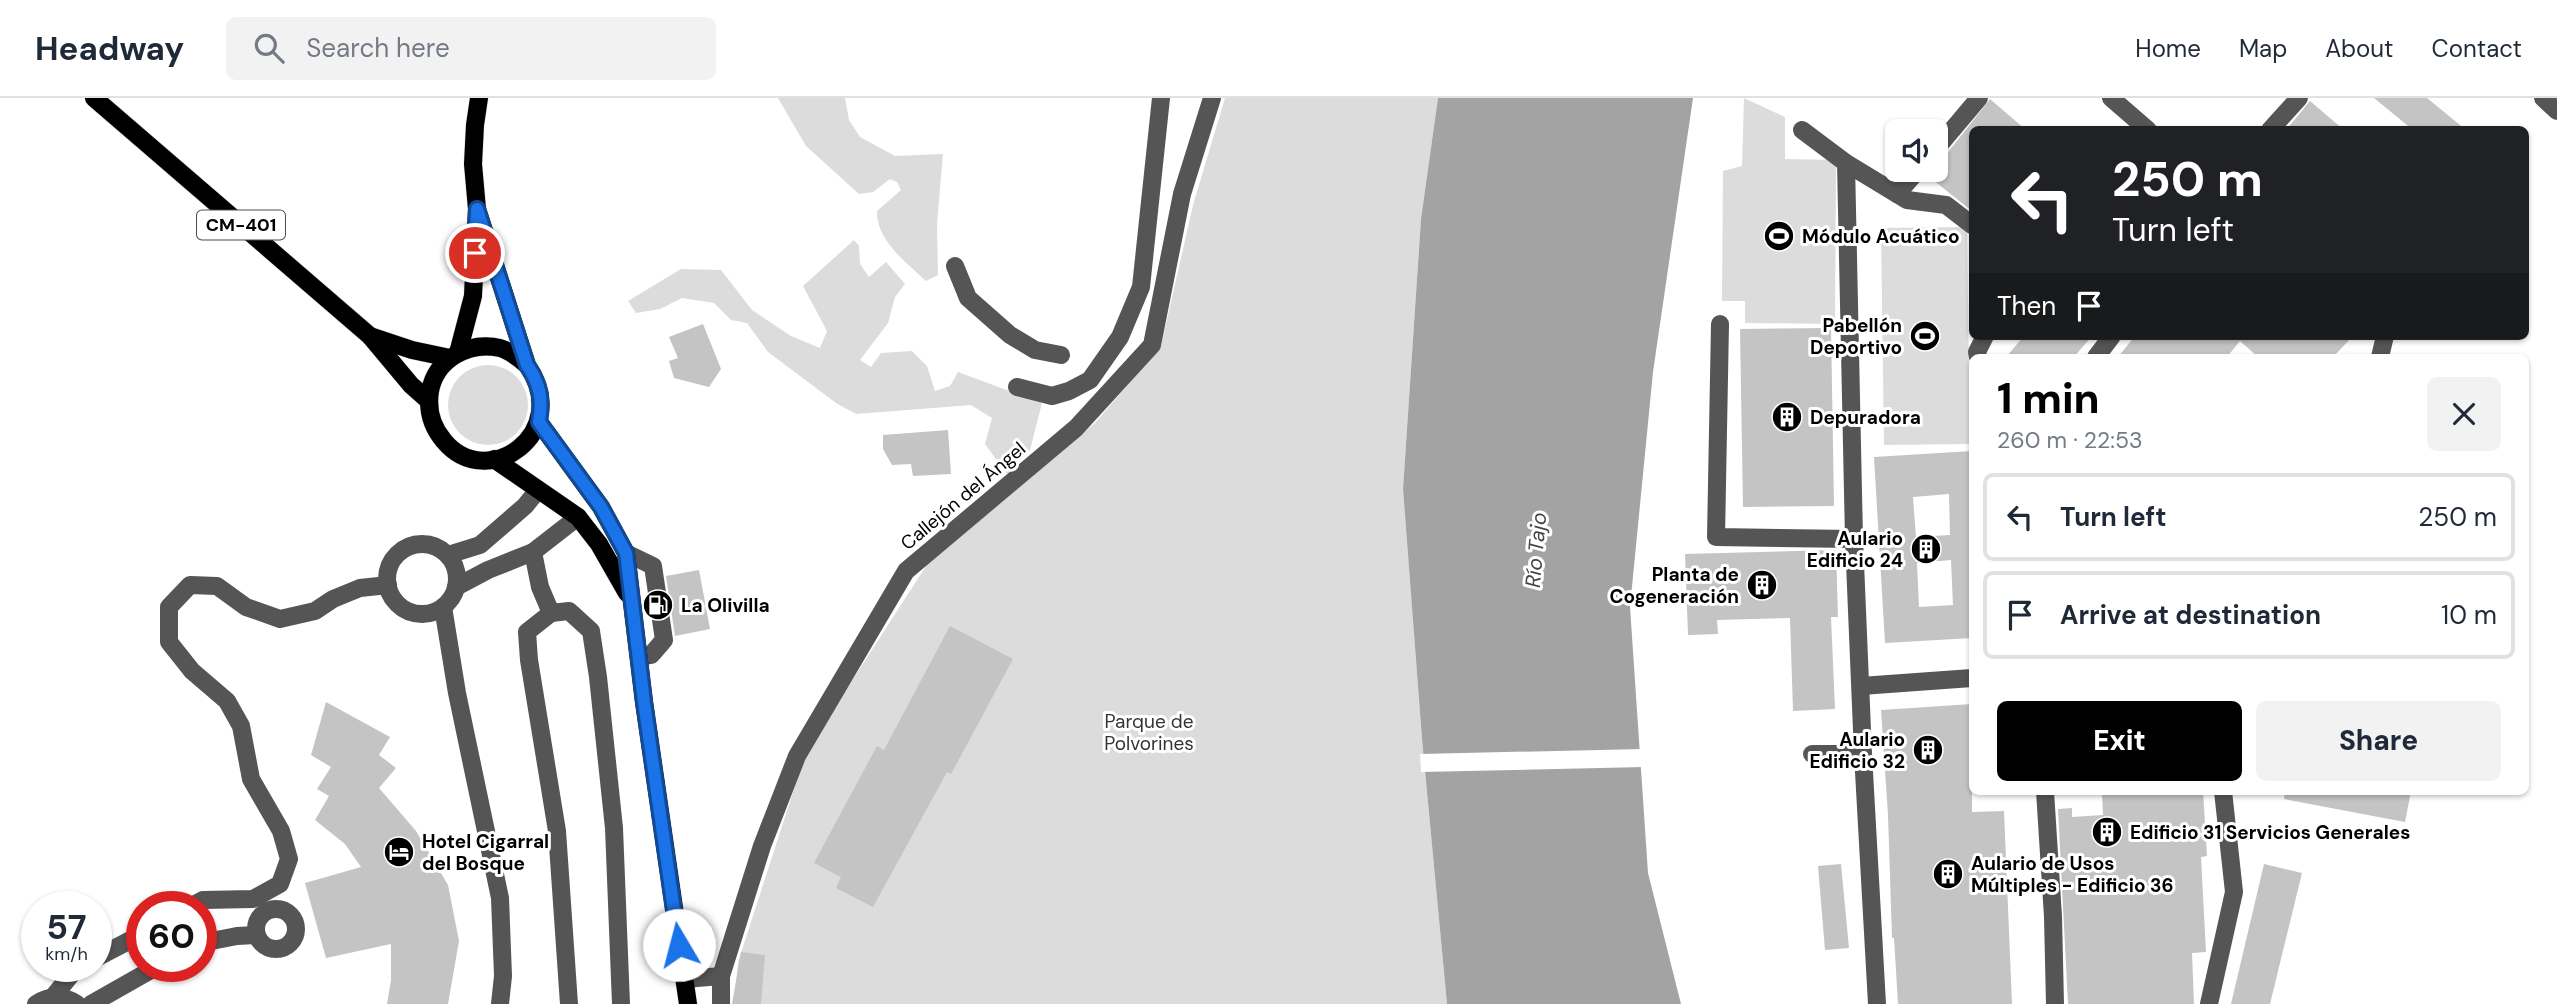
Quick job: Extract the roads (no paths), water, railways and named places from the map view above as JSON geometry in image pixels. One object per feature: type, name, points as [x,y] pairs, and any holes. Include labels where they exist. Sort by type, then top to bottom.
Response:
[{"type":"main road","name":"CM-401","points":[[94,98],[370,336],[411,385],[429,401],[434,425],[448,446],[477,459],[494,459],[578,517],[600,544],[630,598]]},
{"type":"main road","points":[[472,98],[475,125]]},
{"type":"main road","points":[[429,401],[431,385],[439,370],[454,355],[473,296],[477,209],[473,164],[478,98]]},
{"type":"main road","points":[[477,209],[527,365],[536,377],[541,392],[539,422],[532,435],[522,447],[509,455],[494,459]]},
{"type":"main road","name":"CM-401","points":[[370,336],[412,350],[454,355],[472,347],[502,348],[527,365]]},
{"type":"main road","name":"CM-401","points":[[539,422],[601,507],[626,553],[630,598],[688,1004]]},
{"type":"street","points":[[1017,387],[1052,396],[1069,391],[1090,380],[1120,337],[1141,287],[1161,98]]},
{"type":"street","name":"Callejón del Ángel","points":[[721,1004],[721,975],[762,846],[797,756],[906,571],[1076,428],[1152,345],[1182,194],[1212,98]]},
{"type":"street","points":[[1948,135],[1979,98]]},
{"type":"street","points":[[2111,98],[2143,126]]},
{"type":"street","points":[[2274,126],[2299,98]]},
{"type":"street","points":[[2543,98],[2557,111]]},
{"type":"street","points":[[1802,130],[1846,163],[1897,194],[1908,200],[1946,205],[1969,223]]},
{"type":"street","points":[[1846,163],[1854,539],[1877,1004]]},
{"type":"street","points":[[1897,194],[1908,182]]},
{"type":"street","points":[[955,266],[968,298],[1010,335],[1035,350],[1061,355]]},
{"type":"street","points":[[1720,324],[1716,537],[1854,539]]},
{"type":"street","points":[[2098,354],[2109,340]]},
{"type":"street","points":[[448,555],[480,545],[525,506],[538,490]]},
{"type":"street","points":[[456,587],[488,570],[533,552],[578,517]]},
{"type":"street","points":[[429,544],[448,555],[457,576],[456,587],[443,607],[421,614],[399,605],[388,585],[391,563],[397,554],[407,547],[429,544]]},
{"type":"street","points":[[533,552],[540,587],[551,613]]},
{"type":"street","points":[[626,553],[653,566],[664,640],[651,655],[639,656]]},
{"type":"street","points":[[217,899],[253,898],[280,884],[289,859],[281,831],[251,779],[241,726],[227,701],[191,671],[169,642],[169,607],[190,585],[217,586],[246,607],[280,619],[316,611],[360,588],[388,585]]},
{"type":"street","points":[[443,607],[457,693],[500,898],[503,976],[500,1004]]},
{"type":"street","points":[[569,1004],[557,831],[527,632],[551,613],[569,611],[590,631],[598,677],[614,828],[621,1004]]},
{"type":"street","points":[[1861,686],[1969,678]]},
{"type":"street","points":[[1812,754],[1863,754]]},
{"type":"street","points":[[2045,795],[2055,1004]]},
{"type":"street","points":[[2209,1004],[2234,892],[2223,795]]},
{"type":"street","points":[[217,940],[256,935]]},
{"type":"street","points":[[685,979],[721,975]]},
{"type":"street","points":[[36,1004],[53,997],[65,982]]},
{"type":"street","points":[[90,1004],[129,982]]},
{"type":"street","points":[[53,997],[71,1000],[77,1004]]},
{"type":"water","name":"Río Tajo","points":[[1438,98],[1693,98],[1653,372],[1630,607],[1648,873],[1681,1004],[1447,1004],[1422,739],[1403,489],[1421,219]]},
{"type":"place","name":"Módulo Acuático","points":[[1779,236]]},
{"type":"place","name":"Pabellón Deportivo","points":[[1925,336]]},
{"type":"place","name":"Depuradora","points":[[1787,417]]},
{"type":"place","name":"Aulario Edificio 24","points":[[1926,549]]},
{"type":"place","name":"Planta de Cogeneración","points":[[1762,585]]},
{"type":"place","name":"La Olivilla","points":[[658,605]]},
{"type":"place","name":"Aulario Edificio 32","points":[[1928,750]]},
{"type":"place","name":"Edificio 31 Servicios Generales","points":[[2107,832]]},
{"type":"place","name":"Hotel Cigarral del Bosque","points":[[399,852]]},
{"type":"place","name":"Aulario de Usos Múltiples - Edificio 36","points":[[1948,874]]},
{"type":"park label","name":"Parque de Polvorines","points":[[1149,732]]}]
